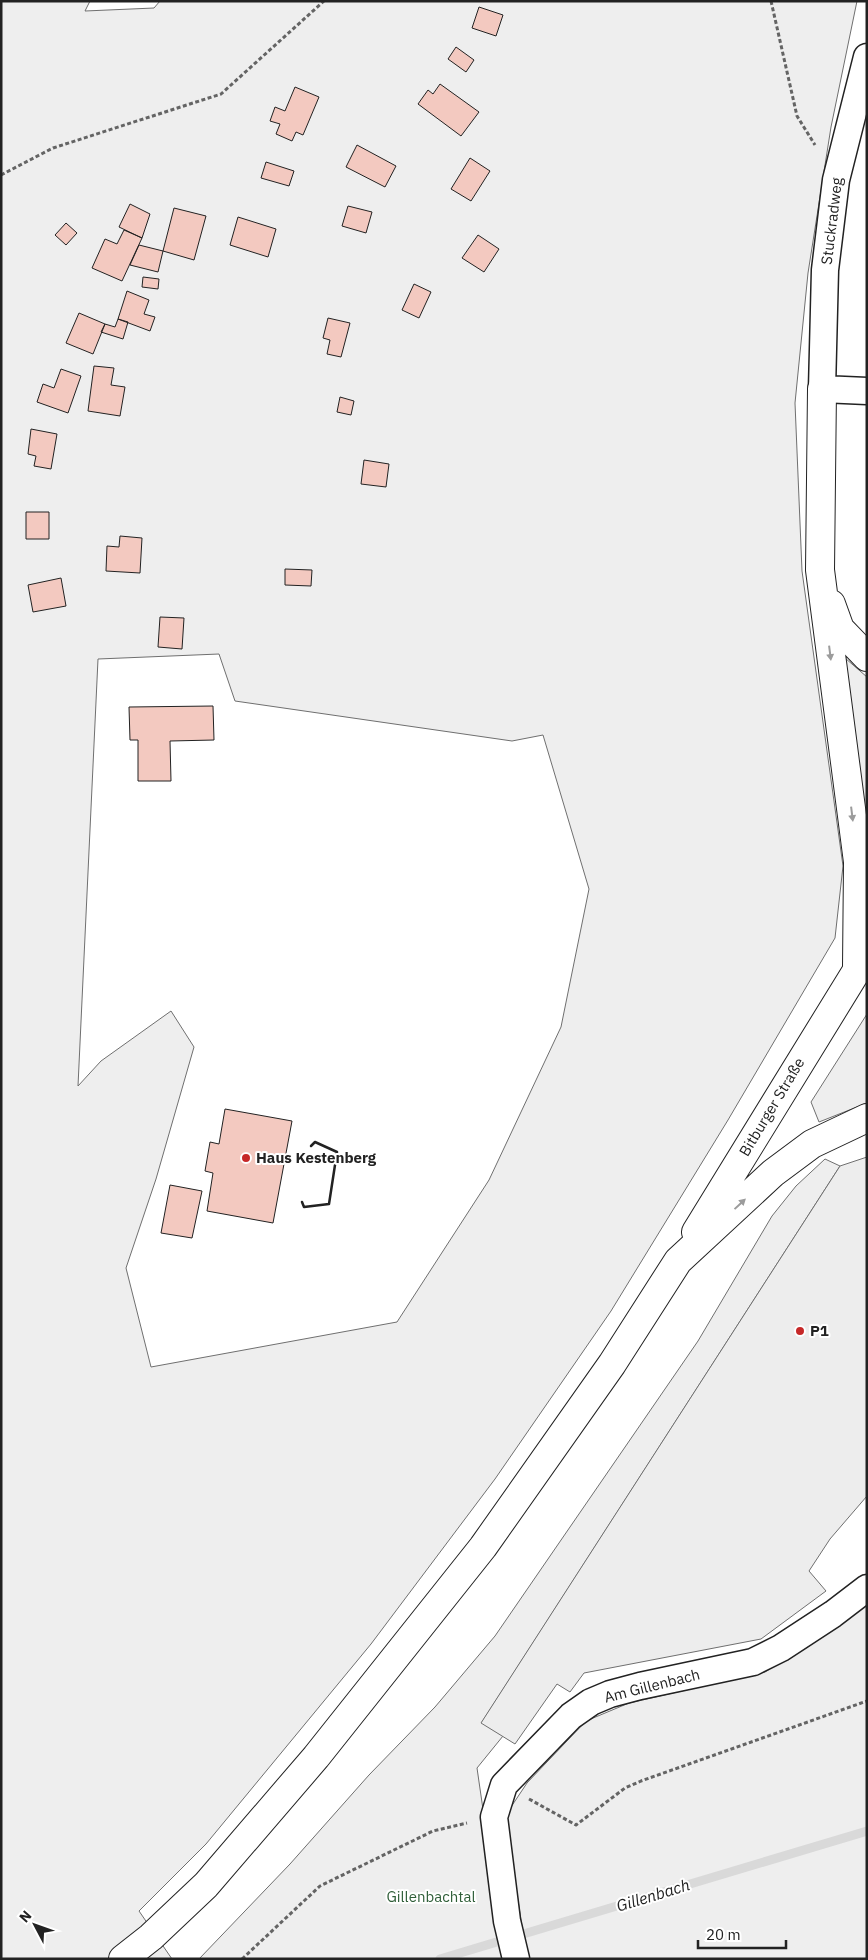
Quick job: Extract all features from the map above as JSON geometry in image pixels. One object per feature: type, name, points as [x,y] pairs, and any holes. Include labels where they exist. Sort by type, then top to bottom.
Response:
[{"type":"main road","points":[[822,389],[820,570],[858,862],[862,960]]},
{"type":"main road","points":[[820,570],[840,629],[867,657]]},
{"type":"main road","name":"Bitburger Straße","points":[[678,1261],[862,960]]},
{"type":"main road","points":[[123,1959],[151,1937],[206,1884],[322,1749],[488,1539],[607,1372],[678,1261],[773,1172],[812,1144],[867,1118]]},
{"type":"street","name":"Stuckradweg","points":[[822,389],[826,270],[836,180],[867,57]]},
{"type":"street","points":[[822,389],[867,391]]},
{"type":"street","name":"Am Gillenbach","points":[[516,1959],[508,1921],[494,1818],[504,1785],[571,1716],[591,1702],[610,1694],[640,1686],[753,1662],[781,1648],[833,1614],[867,1588]]},
{"type":"path","points":[[1,176],[53,148],[221,94],[324,1]]},
{"type":"path","points":[[771,1],[797,116],[836,180]]},
{"type":"path","points":[[504,1785],[576,1825],[625,1788],[641,1781],[867,1701]]},
{"type":"path","points":[[242,1959],[320,1886],[433,1831],[494,1818]]},
{"type":"green space","points":[[1,1],[90,1],[85,11],[154,8],[160,1],[857,1],[831,127],[808,273],[795,403],[802,571],[843,866],[835,938],[728,1120],[611,1311],[495,1479],[371,1644],[206,1844],[139,1911],[172,1959],[1,1959]],"holes":[[[219,654],[235,701],[512,741],[543,735],[589,889],[561,1027],[489,1180],[397,1322],[151,1367],[126,1268],[156,1179],[194,1047],[171,1011],[101,1061],[78,1086],[98,659]]]},
{"type":"green space","points":[[845,658],[867,677],[867,880]]},
{"type":"green space","points":[[867,1014],[867,1103],[819,1122],[811,1102]]},
{"type":"green space","name":"Gillenbachtal","points":[[825,1159],[840,1166],[482,1722],[503,1736],[477,1768],[493,1878],[509,1959],[199,1959],[290,1864],[369,1775],[435,1707],[495,1636],[698,1341],[772,1216],[796,1186]]},
{"type":"green space","points":[[867,1605],[867,1959],[527,1959],[505,1816],[527,1783],[586,1721],[629,1703],[765,1672]]},
{"type":"shaded area","name":"P1","points":[[867,1157],[867,1496],[830,1539],[809,1571],[826,1591],[761,1639],[584,1673],[570,1692],[557,1684],[515,1744],[481,1723],[840,1166]]},
{"type":"building","points":[[479,7],[503,15],[496,36],[472,28]]},
{"type":"building","points":[[456,47],[474,60],[466,72],[448,59]]},
{"type":"building","points":[[440,84],[479,112],[461,136],[418,104],[428,90],[433,94]]},
{"type":"building","points":[[295,87],[319,97],[303,135],[296,132],[292,141],[276,134],[280,124],[270,121],[275,107],[285,111]]},
{"type":"building","points":[[357,145],[396,166],[385,187],[346,167]]},
{"type":"building","points":[[470,158],[490,171],[471,201],[451,189]]},
{"type":"building","points":[[266,162],[294,171],[289,186],[261,178]]},
{"type":"building","points":[[130,204],[150,214],[142,238],[119,227]]},
{"type":"building","points":[[348,206],[372,212],[366,233],[342,226]]},
{"type":"building","points":[[174,208],[206,216],[194,260],[163,251]]},
{"type":"building","points":[[238,217],[276,229],[268,257],[230,245]]},
{"type":"building","points":[[66,223],[77,233],[66,245],[55,235]]},
{"type":"building","points":[[124,230],[142,238],[122,281],[92,268],[105,239],[117,244]]},
{"type":"building","points":[[478,235],[499,249],[484,272],[462,258]]},
{"type":"building","points":[[139,245],[163,251],[158,272],[130,265]]},
{"type":"building","points":[[143,277],[159,279],[158,289],[142,287]]},
{"type":"building","points":[[414,284],[431,292],[419,318],[402,310]]},
{"type":"building","points":[[127,291],[149,300],[144,314],[155,317],[150,331],[118,319]]},
{"type":"building","points":[[79,313],[105,324],[93,354],[66,343]]},
{"type":"building","points":[[328,318],[350,323],[341,357],[327,354],[330,340],[323,338]]},
{"type":"building","points":[[118,319],[128,322],[123,339],[101,332],[105,324],[115,327]]},
{"type":"building","points":[[94,366],[114,368],[111,385],[125,387],[120,416],[88,411]]},
{"type":"building","points":[[61,369],[81,376],[68,413],[37,402],[43,384],[54,388]]},
{"type":"building","points":[[340,397],[354,401],[351,415],[337,412]]},
{"type":"building","points":[[31,429],[57,434],[51,469],[34,466],[36,456],[28,454]]},
{"type":"building","points":[[364,460],[389,464],[386,487],[361,484]]},
{"type":"building","points":[[26,512],[49,512],[49,539],[26,539]]},
{"type":"building","points":[[120,536],[142,538],[140,573],[106,571],[107,546],[119,547]]},
{"type":"building","points":[[285,569],[312,570],[311,586],[285,585]]},
{"type":"building","points":[[61,578],[66,606],[33,612],[28,585]]},
{"type":"building","points":[[160,617],[184,618],[182,649],[158,647]]},
{"type":"building","points":[[213,706],[214,740],[170,741],[171,781],[138,781],[138,740],[130,740],[129,707]]},
{"type":"building","name":"Haus Kestenberg","points":[[225,1109],[292,1121],[273,1223],[207,1211],[213,1173],[205,1171],[210,1142],[219,1144]]},
{"type":"building","points":[[170,1185],[202,1191],[192,1238],[161,1233]]},
{"type":"waterway","name":"Gillenbach","points":[[440,1959],[867,1831]]},
{"type":"wall","points":[[302,1202],[304,1207],[329,1204],[337,1152],[315,1142],[311,1146]]},
{"type":"place","name":"Haus Kestenberg","points":[[246,1158]]},
{"type":"place","name":"P1","points":[[800,1331]]}]
